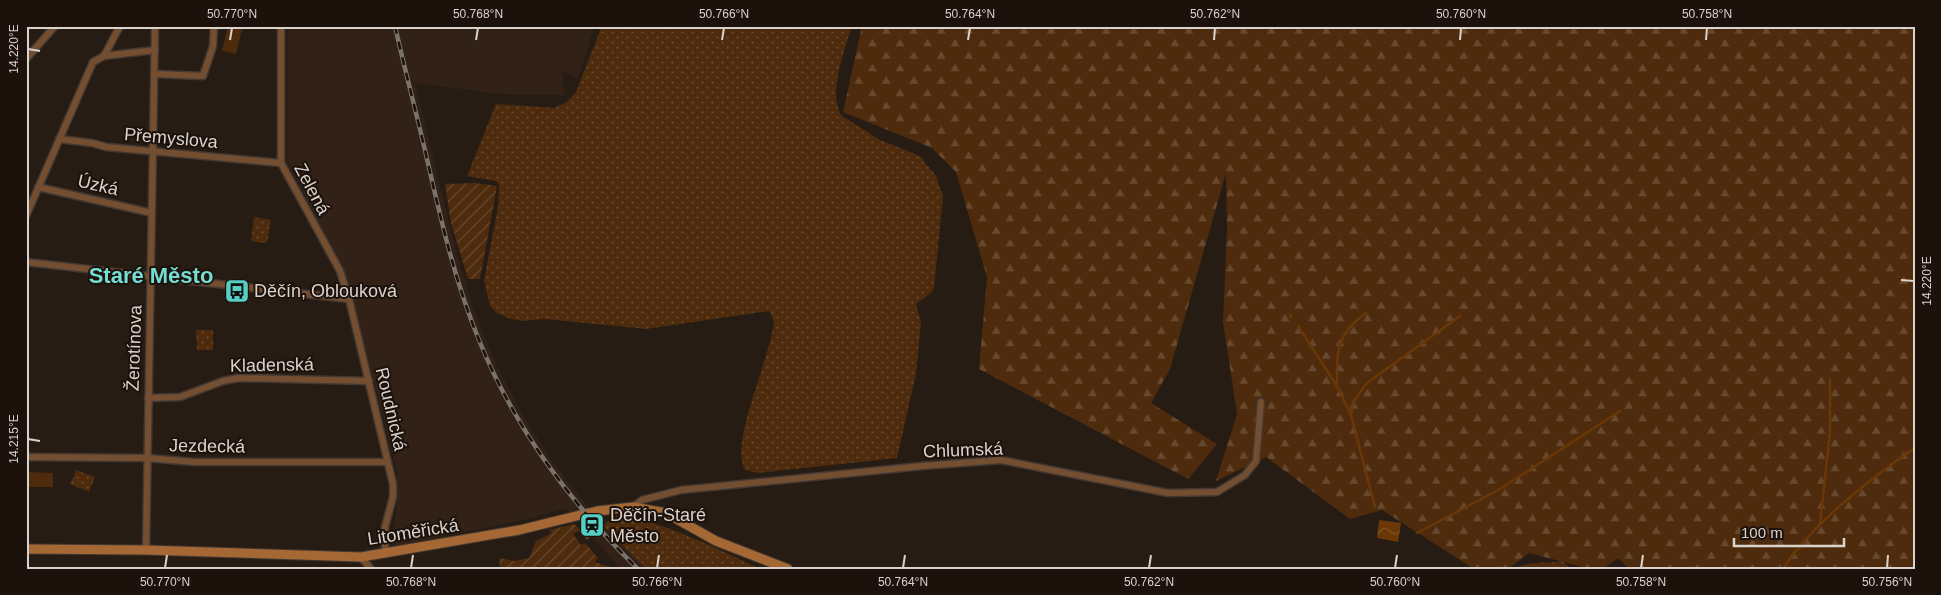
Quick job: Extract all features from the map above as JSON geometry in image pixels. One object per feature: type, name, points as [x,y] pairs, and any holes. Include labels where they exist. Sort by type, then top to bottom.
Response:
[{"type":"main road","name":"Litoměřická","points":[[26,549],[146,550],[361,557],[519,530],[597,510],[633,507],[666,513],[716,541],[788,569]]},
{"type":"street","points":[[26,59],[54,26]]},
{"type":"street","points":[[104,56],[120,26]]},
{"type":"street","name":"Žerotínova","points":[[146,550],[155,26]]},
{"type":"street","points":[[155,74],[203,76],[213,46],[214,26]]},
{"type":"street","name":"Zelená","points":[[281,26],[281,163],[340,271],[349,299]]},
{"type":"street","points":[[26,216],[93,62],[104,56],[155,50]]},
{"type":"street","name":"Přemyslova","points":[[59,139],[153,151],[281,163]]},
{"type":"street","name":"Úzká","points":[[38,187],[152,212]]},
{"type":"street","points":[[26,262],[349,299]]},
{"type":"street","name":"Roudnická","points":[[349,299],[393,484],[393,497],[386,527],[385,554]]},
{"type":"street","name":"Kladenská","points":[[148,398],[180,397],[222,381],[238,378],[369,381]]},
{"type":"street","name":"Chlumská","points":[[633,507],[642,500],[680,490],[1001,460],[1168,493],[1217,492],[1245,475],[1256,461],[1261,402]]},
{"type":"street","name":"Jezdecká","points":[[26,457],[147,458],[194,462],[388,462]]},
{"type":"street","points":[[361,557],[371,569]]},
{"type":"shaded area","points":[[288,26],[595,26],[578,78],[562,72],[565,95],[499,94],[415,83],[459,262],[476,315],[496,364],[522,413],[550,458],[602,525],[646,569],[621,569],[566,508],[529,519],[391,547],[397,505],[397,472],[348,280],[287,161]]},
{"type":"green space","points":[[228,26],[243,26],[236,54],[222,51]]},
{"type":"green space","points":[[602,26],[852,26],[837,84],[836,96],[842,116],[880,140],[920,156],[936,176],[943,196],[934,288],[931,293],[916,304],[921,322],[916,374],[897,458],[758,473],[745,470],[742,457],[742,440],[746,420],[771,337],[774,321],[769,311],[646,329],[545,319],[522,321],[497,313],[490,306],[484,280],[498,207],[499,184],[496,181],[467,176],[496,104],[554,108],[567,102],[576,92]]},
{"type":"green space","points":[[862,26],[1915,26],[1915,569],[1629,569],[1618,558],[1603,569],[1590,569],[1529,553],[1508,569],[1474,569],[1382,510],[1350,519],[1266,457],[1216,481],[1237,414],[1223,322],[1227,229],[1226,173],[1170,369],[1151,403],[1217,444],[1188,479],[979,369],[987,277],[956,172],[932,148],[843,112]]},
{"type":"green space","points":[[475,183],[497,186],[480,279],[468,279],[451,223],[445,184]]},
{"type":"green space","points":[[254,217],[271,220],[267,243],[251,241]]},
{"type":"green space","points":[[196,330],[213,330],[213,350],[197,350]]},
{"type":"green space","points":[[76,470],[95,477],[89,492],[70,484]]},
{"type":"green space","points":[[26,472],[53,473],[53,487],[26,487]]},
{"type":"green space","points":[[617,516],[636,519],[673,530],[761,569],[646,569],[602,525]]},
{"type":"green space","points":[[574,524],[590,538],[587,540],[579,531],[573,534],[581,545],[585,543],[598,558],[595,562],[615,569],[499,569],[500,558],[514,561],[529,558],[536,541],[552,533],[549,530]]},
{"type":"green space","points":[[1561,561],[1567,564],[1570,569],[1513,569],[1530,564]]},
{"type":"water","points":[[1379,520],[1401,523],[1398,542],[1377,538]]},
{"type":"waterway","points":[[1337,385],[1337,362],[1340,344],[1349,328],[1366,313]]},
{"type":"waterway","points":[[1351,415],[1353,402],[1367,383],[1460,316]]},
{"type":"waterway","points":[[1298,326],[1337,386],[1351,415],[1375,507]]},
{"type":"waterway","points":[[1820,524],[1830,432],[1830,379]]},
{"type":"waterway","points":[[1417,533],[1500,489],[1620,411]]},
{"type":"waterway","points":[[1783,569],[1809,536],[1843,503],[1915,448]]},
{"type":"railway","points":[[395,26],[449,251],[470,318],[493,372],[527,434],[546,463],[590,518],[638,569]]},
{"type":"place","name":"Děčín, Oblouková","points":[[237,291]]},
{"type":"place","name":"Děčín-Staré Město","points":[[592,525]]},
{"type":"district","name":"Staré Město","points":[[151,275]]}]
